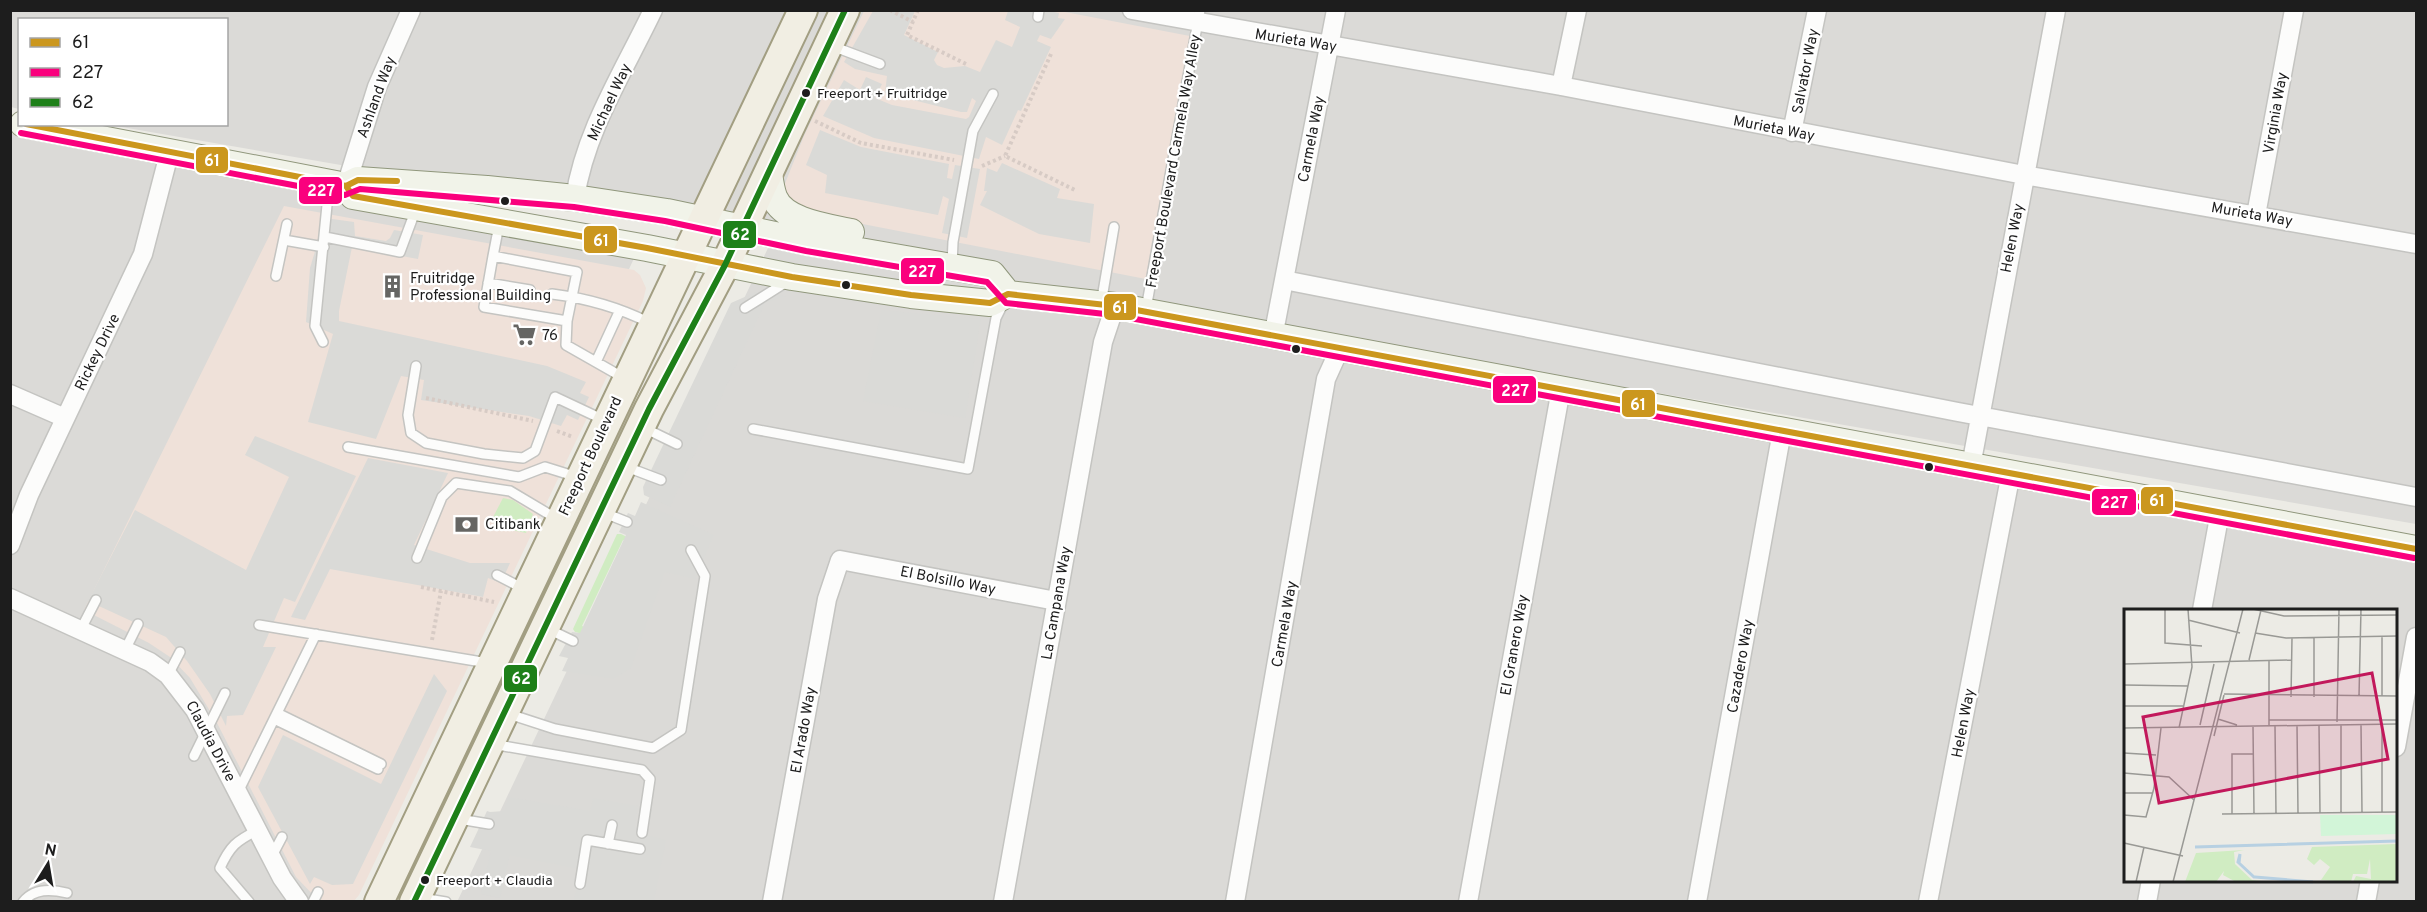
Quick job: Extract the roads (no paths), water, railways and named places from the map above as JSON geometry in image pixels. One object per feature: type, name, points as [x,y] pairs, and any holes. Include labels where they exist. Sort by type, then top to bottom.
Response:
[{"type":"main road","name":"Freeport Boulevard","points":[[379,902],[684,256],[803,10]]},
{"type":"main road","points":[[415,899],[640,427],[743,228],[845,10]]},
{"type":"main road","points":[[31,126],[169,154],[338,184],[358,180],[394,181],[575,198],[702,219],[808,242],[952,265],[992,274],[1008,294]]},
{"type":"main road","points":[[768,173],[774,199],[788,212],[810,224],[908,242],[952,265]]},
{"type":"main road","points":[[338,184],[353,196],[416,209],[500,222],[910,300],[956,306],[990,303],[1008,294],[1108,305],[2416,549]]},
{"type":"street","name":"Ashland Way","points":[[338,184],[411,10]]},
{"type":"street","name":"Michael Way","points":[[575,198],[579,173],[590,140],[652,10]]},
{"type":"street","name":"Murieta Way","points":[[1132,10],[1199,17],[1329,45],[1561,86],[1792,132],[2416,244]]},
{"type":"street","name":"Carmela Way","points":[[1273,337],[1336,10]]},
{"type":"street","points":[[1561,86],[1577,10]]},
{"type":"street","name":"Salvator Way","points":[[1792,132],[1817,10]]},
{"type":"street","name":"Helen Way","points":[[1971,466],[2056,10]]},
{"type":"street","name":"Virginia Way","points":[[2256,215],[2294,10]]},
{"type":"street","name":"Rickey Drive","points":[[10,545],[29,495],[143,254],[169,154]]},
{"type":"street","points":[[1284,280],[2416,497]]},
{"type":"street","name":"La Campana Way","points":[[1004,902],[1108,305]]},
{"type":"street","name":"Carmela Way","points":[[1235,902],[1327,378],[1340,348]]},
{"type":"street","name":"El Granero Way","points":[[1468,902],[1561,389]]},
{"type":"street","points":[[10,394],[65,418]]},
{"type":"street","name":"Cazadero Way","points":[[1697,902],[1782,431]]},
{"type":"street","name":"Helen Way","points":[[1928,902],[2011,473]]},
{"type":"street","points":[[2202,609],[2220,512]]},
{"type":"street","name":"El Bolsillo Way","points":[[840,560],[1056,601]]},
{"type":"street","name":"El Arado Way","points":[[772,902],[827,599],[840,560]]},
{"type":"street","name":"Claudia Drive","points":[[10,598],[81,628],[150,662],[168,675],[186,695],[282,878],[299,902]]},
{"type":"street","points":[[2397,742],[2416,637]]},
{"type":"street","points":[[2147,902],[2151,882]]},
{"type":"street","points":[[2366,902],[2370,882]]},
{"type":"lane","name":"Freeport Boulevard Carmela Way Alley","points":[[1146,312],[1199,17]]},
{"type":"lane","points":[[830,45],[880,64]]},
{"type":"lane","points":[[952,265],[953,242],[973,131],[993,94]]},
{"type":"lane","points":[[323,342],[315,326],[325,237],[338,184]]},
{"type":"lane","points":[[325,237],[399,252],[416,209]]},
{"type":"lane","points":[[500,222],[484,307],[567,321]]},
{"type":"lane","points":[[276,276],[287,224]]},
{"type":"lane","points":[[1108,305],[1114,227]]},
{"type":"lane","points":[[284,240],[324,247]]},
{"type":"lane","points":[[493,256],[577,272],[567,321],[566,345],[626,380]]},
{"type":"lane","points":[[745,308],[792,277]]},
{"type":"lane","points":[[488,283],[530,290]]},
{"type":"lane","points":[[552,294],[620,310],[652,324]]},
{"type":"lane","points":[[753,429],[968,469],[996,318],[1008,294]]},
{"type":"lane","points":[[596,362],[620,310]]},
{"type":"lane","points":[[416,366],[408,415],[411,433],[426,443],[484,454],[523,458],[535,451],[555,398],[606,421]]},
{"type":"lane","points":[[640,427],[677,444]]},
{"type":"lane","points":[[348,447],[519,477],[545,467],[580,477]]},
{"type":"lane","points":[[622,465],[661,480]]},
{"type":"lane","points":[[417,558],[442,497],[456,483],[510,491],[559,520]]},
{"type":"lane","points":[[600,511],[627,522]]},
{"type":"lane","points":[[504,712],[555,729],[653,748],[681,730],[705,576],[691,550]]},
{"type":"lane","points":[[497,575],[526,590]]},
{"type":"lane","points":[[81,628],[96,600]]},
{"type":"lane","points":[[125,650],[138,624]]},
{"type":"lane","points":[[260,625],[491,664]]},
{"type":"lane","points":[[545,627],[573,641]]},
{"type":"lane","points":[[238,792],[316,634]]},
{"type":"lane","points":[[168,675],[180,652]]},
{"type":"lane","points":[[194,756],[225,693]]},
{"type":"lane","points":[[275,716],[379,767]]},
{"type":"lane","points":[[489,744],[642,770],[650,779],[642,833]]},
{"type":"lane","points":[[454,818],[489,824]]},
{"type":"lane","points":[[609,844],[612,825]]},
{"type":"lane","points":[[249,902],[220,868],[232,846],[239,839],[258,830]]},
{"type":"lane","points":[[272,857],[282,837]]},
{"type":"lane","points":[[579,884],[587,840],[640,849]]},
{"type":"lane","points":[[23,902],[25,898],[39,891],[51,889],[67,893]]},
{"type":"lane","points":[[313,902],[318,892]]},
{"type":"lane","points":[[415,899],[446,902]]},
{"type":"place","name":"Freeport + Fruitridge","points":[[806,93]]},
{"type":"place","name":"Fruitridge Professional Building","points":[[392,287]]},
{"type":"place","name":"76","points":[[524,335]]},
{"type":"place","name":"Citibank","points":[[467,524]]},
{"type":"place","name":"Freeport + Claudia","points":[[425,880]]}]
